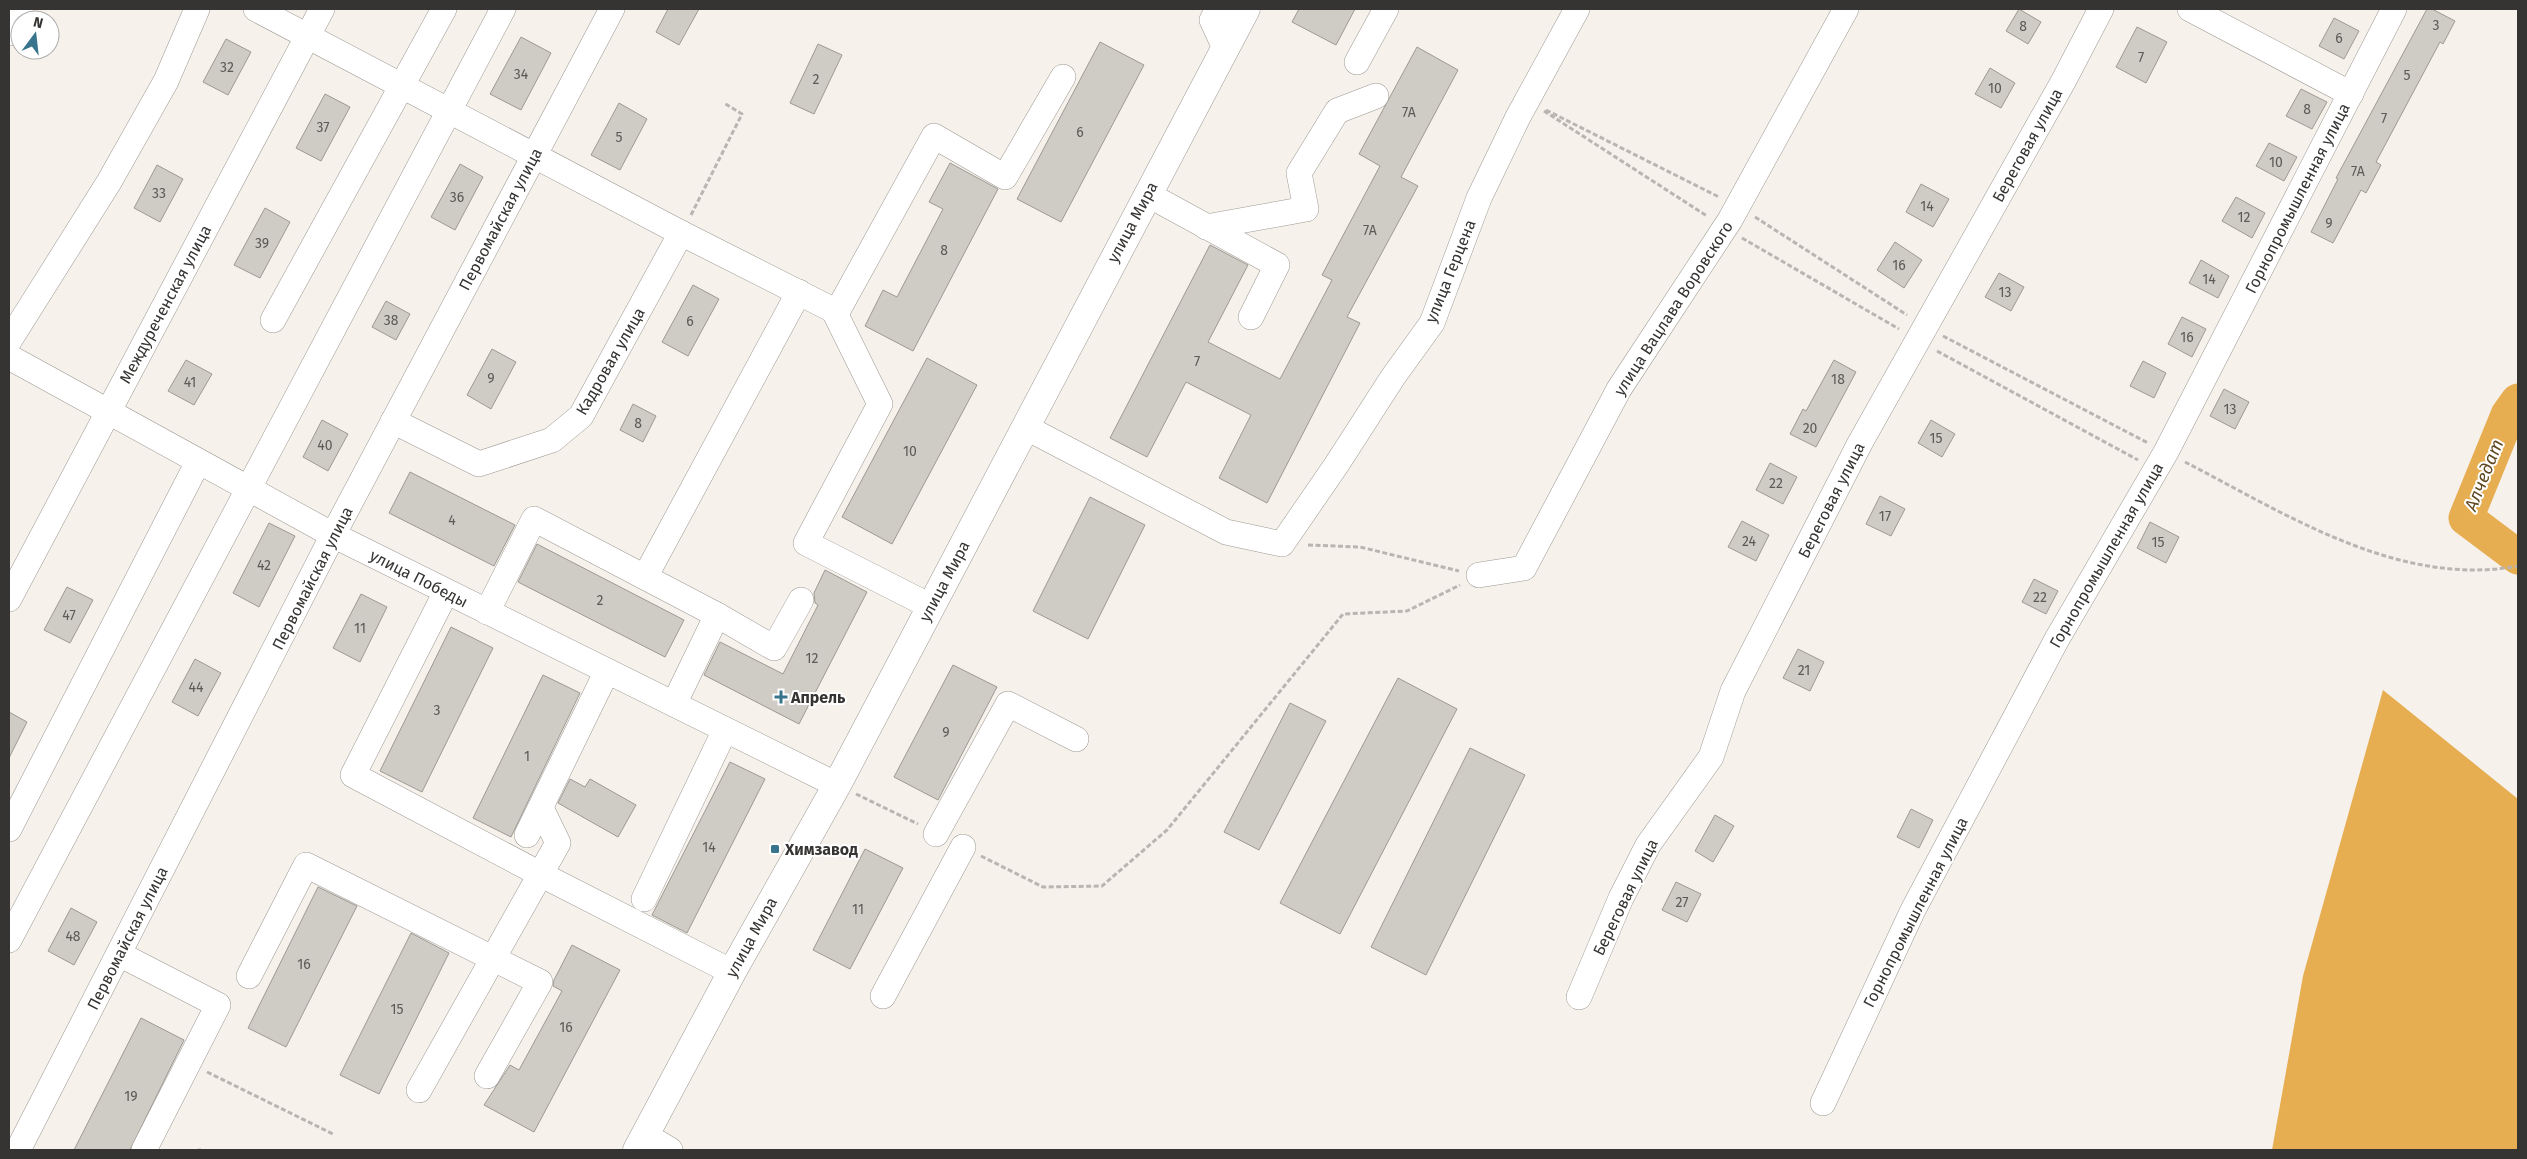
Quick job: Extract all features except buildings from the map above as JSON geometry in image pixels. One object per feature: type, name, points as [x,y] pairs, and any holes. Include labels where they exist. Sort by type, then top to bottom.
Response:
[{"type":"main road","name":"улица Мира","points":[[641,1143],[732,972],[837,785],[1246,9]]},
{"type":"street","points":[[9,33],[22,9]]},
{"type":"street","points":[[9,341],[109,182],[166,81],[197,9]]},
{"type":"street","points":[[256,9],[533,156],[835,312],[880,404],[806,543],[930,606]]},
{"type":"street","name":"Междуреченская улица","points":[[9,599],[322,9]]},
{"type":"street","points":[[273,320],[444,9]]},
{"type":"street","points":[[9,940],[503,9]]},
{"type":"street","name":"Первомайская улица","points":[[22,1144],[333,535],[612,9]]},
{"type":"street","points":[[1218,9],[1212,20],[1225,48]]},
{"type":"street","points":[[1356,62],[1386,9]]},
{"type":"street","name":"улица Герцена","points":[[1282,544],[1338,464],[1393,377],[1432,324],[1479,198],[1527,100],[1577,9]]},
{"type":"street","name":"улица Вацлава Воровского","points":[[1479,576],[1524,568],[1619,389],[1725,228],[1846,9]]},
{"type":"street","name":"Береговая улица","points":[[1578,997],[1621,898],[1648,845],[1711,758],[1733,691],[1860,443],[2102,9]]},
{"type":"street","points":[[2190,9],[2351,94]]},
{"type":"street","name":"Горнопромышленная улица","points":[[1823,1103],[1913,910],[2058,639],[2160,461],[2394,9]]},
{"type":"street","points":[[835,312],[934,136],[1005,177],[1063,77]]},
{"type":"street","points":[[1206,227],[1306,209],[1299,173],[1337,112],[1376,96]]},
{"type":"street","points":[[1147,194],[1277,265],[1251,317]]},
{"type":"street","name":"Кадровая улица","points":[[393,421],[479,464],[508,455],[525,447],[552,440],[581,416],[681,233]]},
{"type":"street","points":[[645,577],[798,292]]},
{"type":"street","name":"улица Победы","points":[[9,357],[333,535],[837,785]]},
{"type":"street","points":[[1025,427],[1226,532],[1282,544]]},
{"type":"street","points":[[9,830],[198,462]]},
{"type":"street","points":[[487,612],[534,519],[717,615],[774,648],[801,600]]},
{"type":"street","points":[[446,592],[352,775],[732,972]]},
{"type":"street","points":[[674,704],[717,615]]},
{"type":"street","points":[[527,835],[607,671]]},
{"type":"street","points":[[936,834],[1008,704],[1076,740]]},
{"type":"street","points":[[644,899],[725,730]]},
{"type":"street","points":[[419,1090],[558,843],[541,808]]},
{"type":"street","points":[[883,996],[963,847]]},
{"type":"street","points":[[249,976],[306,865],[540,982],[487,1076]]},
{"type":"street","points":[[119,954],[218,1005],[144,1150]]},
{"type":"street","points":[[641,1143],[670,1150]]},
{"type":"path","points":[[1527,100],[1738,206],[1922,334],[2160,461]]},
{"type":"path","points":[[1527,100],[1725,228],[2160,461],[2347,544],[2425,567],[2501,569],[2518,566]]},
{"type":"path","points":[[681,233],[742,114],[724,103]]},
{"type":"path","points":[[1282,544],[1360,547],[1479,576]]},
{"type":"path","points":[[963,847],[1043,887],[1102,886],[1167,830],[1343,614],[1408,611],[1479,576]]},
{"type":"path","points":[[837,785],[936,834]]},
{"type":"path","points":[[188,1063],[333,1134]]},
{"type":"shaded area","points":[[2383,690],[2518,799],[2518,1150],[2272,1150],[2303,976]]},
{"type":"waterway","name":"Алчедат","points":[[2518,401],[2508,415],[2466,518],[2518,557]]},
{"type":"place","name":"Апрель","points":[[781,697]]},
{"type":"place","name":"Химзавод","points":[[775,849]]}]
